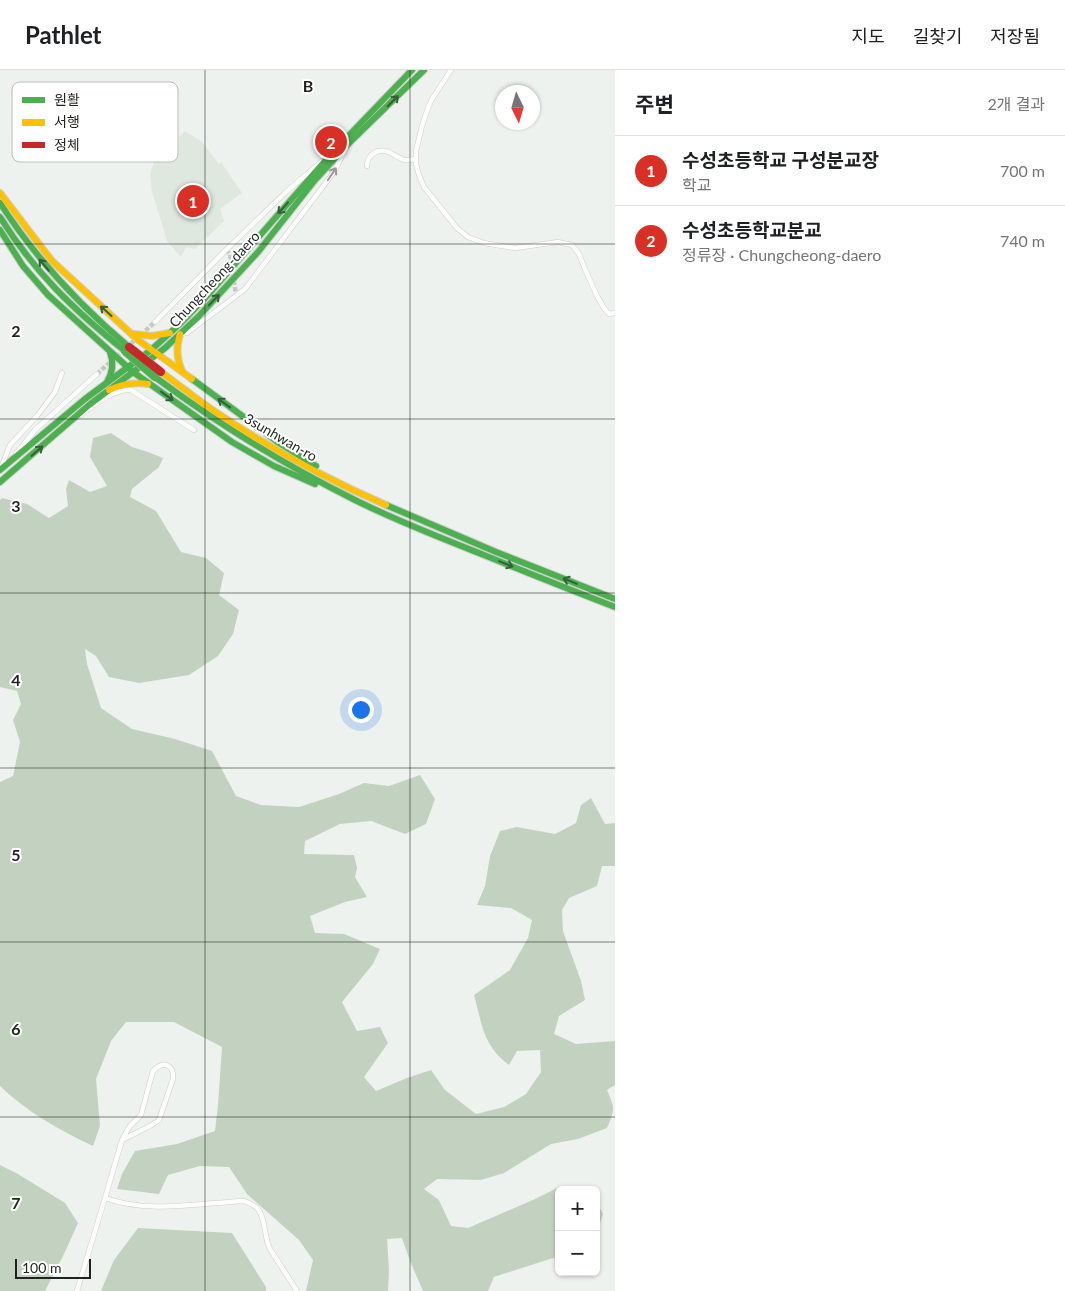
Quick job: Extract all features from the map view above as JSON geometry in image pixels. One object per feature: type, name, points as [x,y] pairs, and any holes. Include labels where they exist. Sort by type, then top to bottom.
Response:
[{"type":"main road","name":"Chungcheong-daero","points":[[156,354],[170,333],[207,296],[332,153],[412,70]]},
{"type":"main road","name":"Chungcheong-daero","points":[[0,482],[108,386],[130,369],[156,354],[180,334],[225,289],[258,252],[315,180],[350,142],[424,70]]},
{"type":"main road","points":[[0,193],[52,261],[138,340],[293,452],[367,497]]},
{"type":"main road","name":"3sunhwan-ro","points":[[0,203],[27,244],[58,281],[127,349]]},
{"type":"main road","name":"3sunhwan-ro","points":[[0,217],[28,257],[77,311],[205,413],[265,451],[327,486],[386,514],[480,554],[615,607]]},
{"type":"main road","points":[[0,230],[35,281],[68,315],[142,378],[198,419],[253,455],[294,475],[386,514]]},
{"type":"main road","points":[[129,332],[152,337],[170,333]]},
{"type":"main road","points":[[180,334],[176,345],[176,353],[183,373]]},
{"type":"main road","points":[[119,360],[138,340]]},
{"type":"main road","points":[[109,350],[113,365],[108,386],[128,383],[152,385]]},
{"type":"main road","points":[[142,378],[156,354]]},
{"type":"main road","name":"3sunhwan-ro","points":[[158,374],[253,436],[367,497],[450,534],[615,599]]},
{"type":"main road","name":"Chungcheong-daero","points":[[0,470],[85,399],[108,386]]},
{"type":"street","points":[[451,70],[432,98],[416,151],[416,164],[424,187],[457,228],[468,237],[484,243],[515,248],[558,242],[572,245],[579,254],[584,270],[604,308],[609,314],[615,313]]},
{"type":"street","points":[[180,334],[187,333],[245,289],[334,172],[350,142]]},
{"type":"street","points":[[366,166],[371,154],[381,150],[386,150],[406,160],[416,159]]},
{"type":"street","points":[[155,322],[238,238],[306,174],[332,153]]},
{"type":"street","points":[[0,470],[10,445],[37,416],[55,392],[62,373]]},
{"type":"street","points":[[10,462],[36,430],[97,374]]},
{"type":"street","points":[[64,427],[111,395],[124,390],[131,390],[194,430]]},
{"type":"street","points":[[77,1291],[122,1140],[130,1126],[141,1115],[153,1071],[157,1066],[170,1066],[173,1072],[173,1079],[159,1120],[122,1140]]},
{"type":"street","points":[[105,1198],[129,1204],[148,1206],[244,1201],[252,1204],[258,1208],[261,1215],[270,1250],[298,1291]]},
{"type":"shaded area","points":[[185,131],[202,142],[219,164],[221,162],[242,193],[220,209],[224,221],[195,249],[186,247],[181,257],[167,241],[152,192],[150,174],[154,162],[178,162],[178,138]]},
{"type":"green space","points":[[111,433],[132,447],[163,458],[159,467],[132,489],[130,497],[156,511],[181,552],[206,558],[224,573],[219,595],[239,610],[233,634],[218,656],[189,675],[139,683],[109,677],[96,656],[85,649],[87,664],[101,708],[132,729],[175,739],[212,751],[236,796],[261,805],[299,807],[339,794],[364,783],[389,786],[420,775],[435,799],[426,824],[405,834],[371,821],[340,824],[305,841],[304,854],[354,855],[357,868],[355,877],[367,897],[345,902],[310,916],[315,933],[344,934],[380,949],[373,964],[342,1002],[357,1031],[380,1027],[388,1043],[364,1077],[376,1091],[431,1070],[445,1090],[476,1114],[504,1107],[526,1094],[541,1072],[540,1050],[517,1051],[509,1065],[500,1058],[485,1034],[474,995],[510,970],[528,938],[532,920],[511,908],[477,905],[485,886],[490,856],[500,831],[517,827],[555,834],[576,823],[581,805],[591,798],[605,824],[615,823],[615,866],[602,866],[597,886],[569,898],[562,910],[563,931],[581,981],[585,1000],[559,1016],[554,1034],[576,1044],[615,1041],[615,1085],[607,1090],[613,1109],[607,1128],[578,1139],[551,1144],[504,1173],[481,1180],[437,1179],[424,1189],[439,1200],[451,1226],[468,1228],[555,1189],[555,1258],[494,1277],[488,1291],[423,1291],[402,1238],[387,1239],[388,1291],[306,1291],[313,1260],[299,1240],[247,1194],[229,1167],[200,1166],[168,1175],[159,1194],[117,1189],[122,1174],[135,1151],[177,1144],[215,1131],[222,1047],[174,1022],[126,1022],[111,1041],[96,1079],[100,1126],[93,1146],[44,1120],[0,1086],[0,782],[13,776],[20,742],[13,720],[21,704],[17,691],[0,687],[0,500],[2,498],[27,504],[49,518],[68,506],[66,489],[69,480],[90,492],[107,486],[90,457],[93,438]]},
{"type":"green space","points":[[0,1165],[65,1203],[78,1223],[45,1291],[0,1291]]},
{"type":"green space","points":[[600,1208],[603,1214],[600,1223]]},
{"type":"green space","points":[[138,1228],[232,1233],[266,1287],[266,1291],[101,1291],[114,1260]]},
{"type":"tunnel","points":[[226,250],[230,254],[236,295]]},
{"type":"tunnel","points":[[97,374],[155,322]]},
{"type":"traffic: fast","points":[[0,470],[85,399],[151,350],[181,323],[207,296],[332,153],[412,70]]},
{"type":"traffic: fast","points":[[0,482],[89,405],[165,348],[198,317],[258,252],[315,180],[350,142],[424,70]]},
{"type":"traffic: fast","points":[[0,203],[28,243],[59,280],[92,314],[129,347]]},
{"type":"traffic: fast","points":[[0,217],[27,256],[56,290],[125,351]]},
{"type":"traffic: fast","points":[[0,230],[23,266],[48,295],[133,372],[232,442],[274,466],[315,484]]},
{"type":"traffic: fast","points":[[125,351],[155,377]]},
{"type":"traffic: fast","points":[[107,382],[111,375],[112,367],[110,352]]},
{"type":"traffic: fast","points":[[155,377],[252,443],[303,473],[355,500],[419,529],[615,607]]},
{"type":"traffic: fast","points":[[192,379],[279,443],[316,466]]},
{"type":"traffic: fast","points":[[386,505],[496,552],[615,599]]},
{"type":"traffic: slow","points":[[0,193],[52,261],[138,340],[192,379]]},
{"type":"traffic: slow","points":[[133,334],[152,336],[170,333]]},
{"type":"traffic: slow","points":[[180,334],[177,352],[182,371]]},
{"type":"traffic: slow","points":[[161,372],[214,411],[276,450],[386,505]]},
{"type":"traffic: slow","points":[[109,390],[128,384],[148,384]]},
{"type":"traffic: jam","points":[[129,347],[161,372]]},
{"type":"place","name":"수성초등학교분교","points":[[331,142]]},
{"type":"place","name":"수성초등학교 구성분교장","points":[[193,201]]}]
